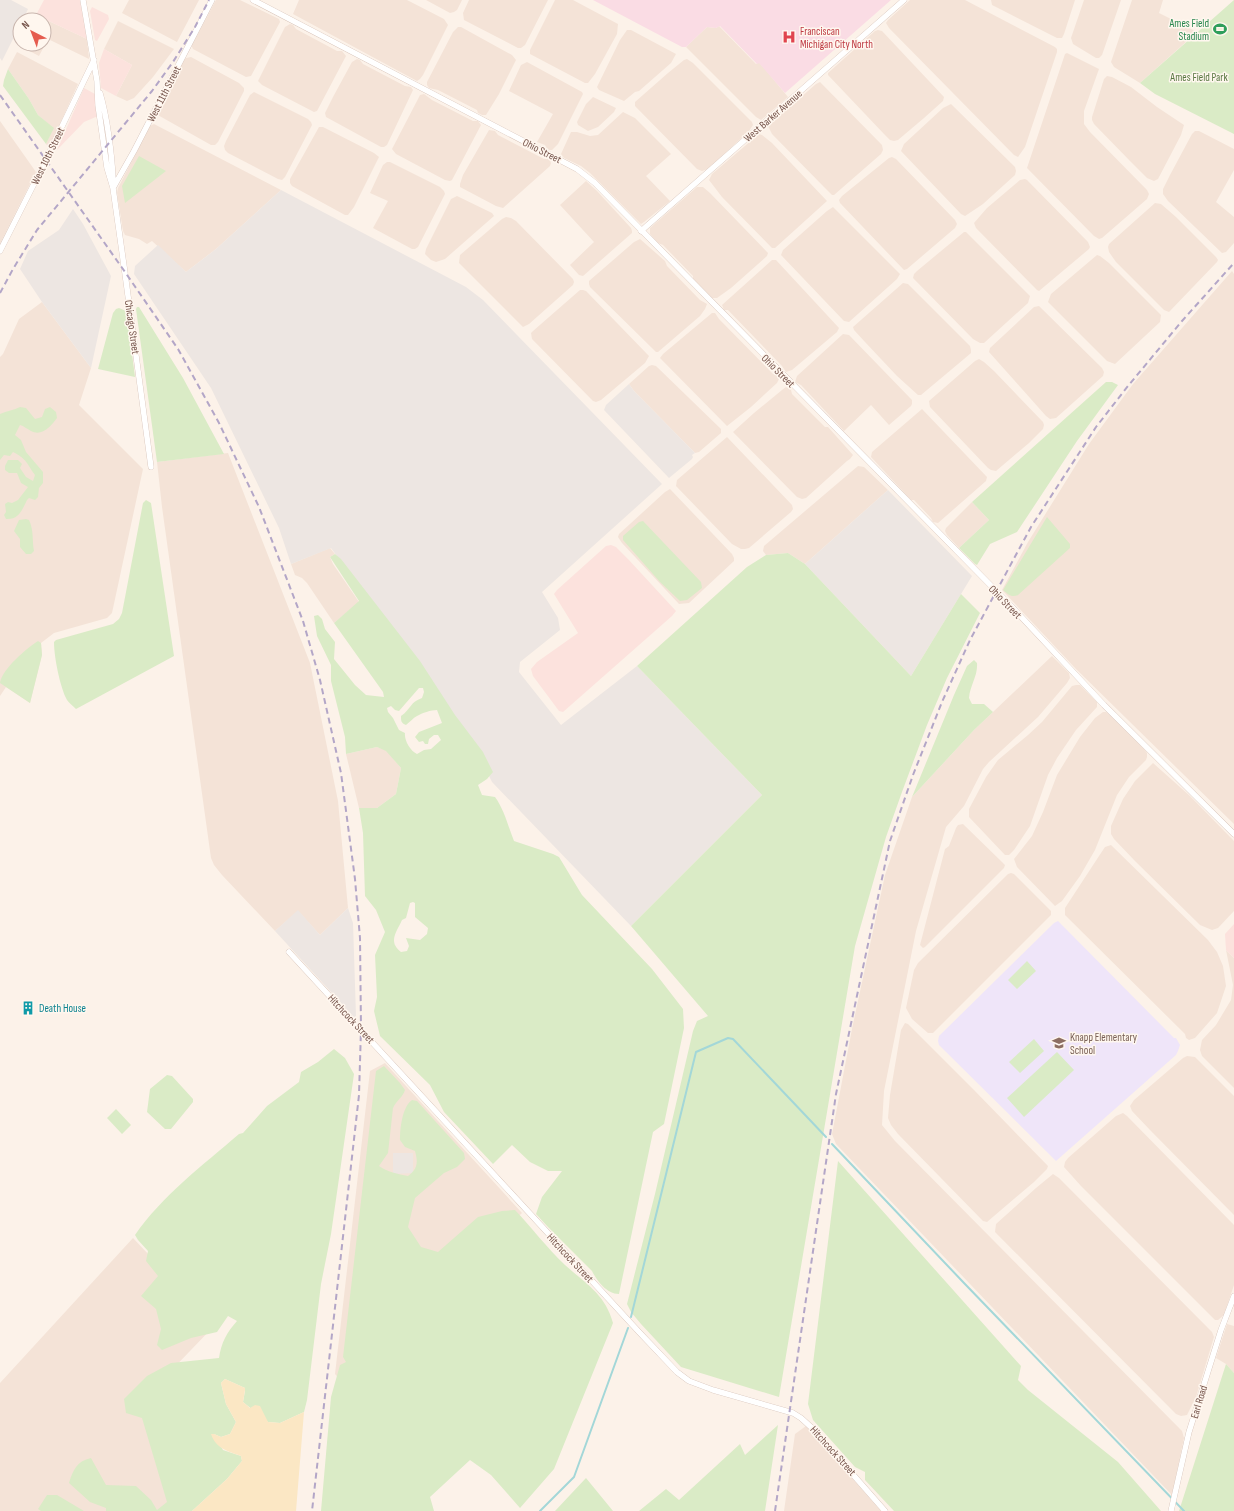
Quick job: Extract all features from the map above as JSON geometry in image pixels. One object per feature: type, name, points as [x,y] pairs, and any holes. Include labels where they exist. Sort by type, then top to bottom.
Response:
[{"type":"street","name":"Chicago Street","points":[[83,0],[94,59],[98,89],[98,105],[107,168],[113,188],[151,467]]},
{"type":"street","name":"West 11th Street","points":[[113,188],[122,174],[212,0]]},
{"type":"street","name":"Ohio Street","points":[[253,0],[577,170],[595,183],[640,231],[1010,606],[1104,705],[1234,834]]},
{"type":"street","name":"West Barker Avenue","points":[[640,231],[904,0]]},
{"type":"street","name":"West 10th Street","points":[[0,251],[94,59]]},
{"type":"street","name":"Hitchcock Street","points":[[289,952],[633,1327],[677,1372],[689,1380],[713,1390],[789,1411],[801,1418],[812,1428],[886,1511]]},
{"type":"street","name":"Earl Road","points":[[1172,1511],[1189,1432],[1221,1330],[1234,1296]]},
{"type":"shaded area","points":[[0,0],[11,0],[28,9],[27,12],[12,12],[12,41],[2,61],[0,58]]},
{"type":"shaded area","points":[[44,0],[80,0],[87,39],[52,23],[52,12],[38,12]]},
{"type":"shaded area","points":[[129,0],[199,0],[177,42],[122,13]]},
{"type":"shaded area","points":[[216,0],[240,0],[279,19],[280,22],[251,76],[246,77],[193,49],[192,47]]},
{"type":"shaded area","points":[[299,0],[407,0],[444,19],[448,25],[423,75],[417,81],[293,14]]},
{"type":"shaded area","points":[[426,0],[462,0],[457,10],[450,13]]},
{"type":"shaded area","points":[[469,0],[548,0],[525,45],[518,48],[464,20],[463,13]]},
{"type":"shaded area","points":[[555,0],[573,0],[618,24],[617,34],[595,74],[588,83],[585,83],[530,54],[530,50]]},
{"type":"shaded area","name":"Franciscan Michigan City North","points":[[593,0],[891,0],[785,93],[759,63],[757,64],[720,26],[716,28],[707,27],[686,47],[682,47]]},
{"type":"shaded area","points":[[910,0],[965,0],[1057,49],[1025,147],[1018,157],[1014,155],[889,28],[886,23],[888,20]]},
{"type":"shaded area","points":[[991,0],[1075,0],[1064,34],[1062,38],[1057,38],[992,5]]},
{"type":"shaded area","points":[[1084,0],[1121,0],[1102,55],[1099,58],[1096,58],[1073,44],[1071,38]]},
{"type":"shaded area","points":[[1132,0],[1163,0],[1159,13],[1197,32],[1140,83],[1114,67],[1111,62]]},
{"type":"shaded area","points":[[92,7],[108,15],[109,19],[97,41],[95,40],[90,11]]},
{"type":"shaded area","points":[[118,21],[174,49],[153,77],[134,98],[127,101],[116,96],[132,65],[104,49]]},
{"type":"shaded area","points":[[52,23],[87,39],[89,59],[52,41]]},
{"type":"shaded area","points":[[290,24],[296,29],[337,51],[342,51],[346,56],[317,111],[314,112],[262,85],[258,81],[285,27]]},
{"type":"shaded area","points":[[719,26],[756,64],[759,62],[788,97],[761,120],[756,117],[686,47],[707,27],[716,28]]},
{"type":"shaded area","points":[[458,27],[461,27],[512,55],[516,60],[499,94],[486,115],[478,113],[477,110],[438,90],[429,88],[427,85],[427,82],[453,32]]},
{"type":"shaded area","points":[[627,30],[631,30],[676,54],[671,63],[639,91],[635,92],[624,101],[599,90],[597,87],[620,40]]},
{"type":"shaded area","points":[[878,30],[882,31],[944,97],[943,101],[924,118],[898,140],[894,141],[890,140],[884,134],[828,75],[828,73]]},
{"type":"shaded area","points":[[104,49],[132,65],[116,96],[101,88],[99,63]]},
{"type":"shaded area","points":[[17,52],[78,84],[49,148],[46,144],[53,128],[38,115],[29,99],[8,69]]},
{"type":"shaded area","points":[[31,52],[41,52],[39,56]]},
{"type":"shaded area","points":[[1067,53],[1099,69],[1084,111],[1084,124],[1147,190],[1149,194],[1147,199],[1099,239],[1094,236],[1027,168],[1065,54]]},
{"type":"shaded area","points":[[191,57],[239,83],[244,88],[244,91],[218,142],[215,145],[211,145],[156,114],[183,61],[186,58]]},
{"type":"shaded area","points":[[357,59],[363,64],[405,86],[411,87],[413,90],[387,145],[384,147],[381,147],[326,117],[325,113],[333,97],[352,62]]},
{"type":"shaded area","points":[[687,59],[693,63],[752,122],[753,125],[749,131],[708,169],[702,171],[697,169],[635,106],[635,102],[668,73]]},
{"type":"shaded area","points":[[527,62],[582,92],[583,94],[558,144],[552,150],[548,150],[545,145],[537,142],[553,114],[509,91],[521,65]]},
{"type":"shaded area","points":[[1107,76],[1131,87],[1184,125],[1181,135],[1158,179],[1154,181],[1147,178],[1094,124],[1092,120],[1104,79]]},
{"type":"shaded area","points":[[820,82],[882,145],[883,150],[881,154],[834,195],[832,195],[772,134],[768,126]]},
{"type":"shaded area","points":[[84,88],[95,94],[98,116],[84,122],[57,150]]},
{"type":"shaded area","points":[[254,92],[308,119],[312,125],[282,180],[228,153],[225,150],[224,146],[226,141],[250,95]]},
{"type":"shaded area","points":[[424,94],[432,100],[473,121],[478,121],[481,125],[452,180],[450,181],[445,180],[396,154],[392,149],[420,95]]},
{"type":"shaded area","points":[[593,97],[616,108],[614,112],[598,127],[588,131],[578,125],[577,122],[586,104]]},
{"type":"shaded area","points":[[951,104],[1015,167],[1016,171],[1015,175],[983,204],[965,216],[961,214],[901,151],[904,144],[943,108]]},
{"type":"shaded area","points":[[623,112],[635,118],[671,154],[646,176],[670,201],[641,224],[590,173],[581,166],[564,158],[561,154],[571,132],[577,132],[590,136],[598,135]]},
{"type":"shaded area","points":[[0,121],[36,172],[0,244]]},
{"type":"shaded area","points":[[154,124],[281,190],[216,249],[186,272],[152,241],[147,244],[139,239],[125,235],[123,231],[117,193],[118,188],[150,126]]},
{"type":"shaded area","points":[[319,127],[323,127],[379,157],[354,207],[348,215],[345,215],[292,186],[290,183],[290,179]]},
{"type":"shaded area","points":[[489,130],[495,131],[498,135],[544,159],[549,158],[551,163],[550,166],[503,208],[496,206],[460,187],[463,175]]},
{"type":"shaded area","points":[[1195,131],[1199,131],[1234,149],[1234,170],[1216,202],[1234,217],[1234,243],[1226,252],[1222,253],[1168,201],[1163,194],[1163,189],[1170,175]]},
{"type":"shaded area","points":[[759,134],[772,143],[827,201],[775,248],[772,248],[722,197],[709,180],[712,174]]},
{"type":"shaded area","points":[[892,157],[896,159],[955,220],[957,224],[955,228],[904,270],[840,203],[839,200],[842,196]]},
{"type":"shaded area","points":[[390,162],[440,187],[445,194],[418,247],[415,249],[412,249],[373,228],[388,201],[370,193],[383,165]]},
{"type":"shaded area","points":[[1025,179],[1088,242],[1090,247],[1039,291],[976,228],[974,223],[987,208],[1020,180]]},
{"type":"shaded area","points":[[586,181],[631,228],[632,233],[583,276],[579,275],[570,265],[594,242],[560,205]]},
{"type":"shaded area","points":[[697,187],[703,187],[710,193],[768,253],[767,256],[731,288],[717,298],[712,298],[663,245],[658,243],[650,234],[650,228]]},
{"type":"shaded area","points":[[281,190],[466,287],[483,300],[662,484],[542,592],[558,618],[560,630],[520,662],[519,672],[561,725],[637,666],[762,795],[631,926],[492,782],[473,744],[331,548],[291,564],[279,528],[211,388],[134,274],[135,266],[158,245],[186,272],[216,249]]},
{"type":"shaded area","points":[[457,196],[492,213],[494,216],[445,259],[436,262],[431,260],[425,254],[426,249],[451,199]]},
{"type":"shaded area","points":[[1155,203],[1161,204],[1176,217],[1218,260],[1169,312],[1164,310],[1116,262],[1109,252],[1108,247],[1109,244]]},
{"type":"shaded area","points":[[833,207],[900,274],[897,279],[849,322],[844,321],[781,255],[783,250]]},
{"type":"shaded area","points":[[73,209],[83,224],[111,276],[91,368],[42,302],[20,269],[28,251],[59,230]]},
{"type":"shaded area","points":[[506,217],[516,221],[573,279],[574,282],[573,285],[529,324],[523,327],[459,263],[460,255]]},
{"type":"shaded area","points":[[964,232],[966,232],[1030,296],[1028,303],[984,343],[980,343],[973,339],[913,278],[917,271]]},
{"type":"shaded area","points":[[640,239],[665,261],[667,266],[700,300],[707,304],[700,316],[658,352],[656,352],[590,287],[589,284],[589,281],[634,242]]},
{"type":"shaded area","points":[[1097,255],[1109,263],[1161,315],[1160,322],[1115,364],[1107,361],[1048,302],[1051,294]]},
{"type":"shaded area","points":[[772,260],[776,260],[839,328],[837,332],[792,370],[786,372],[728,310],[724,310],[722,305]]},
{"type":"shaded area","points":[[1232,271],[1234,274],[1234,824],[1076,669],[1002,590],[1028,542],[1089,444],[1133,384]]},
{"type":"shaded area","points":[[903,283],[908,284],[970,346],[971,350],[971,353],[921,395],[918,395],[897,376],[854,330],[853,327]]},
{"type":"shaded area","points":[[580,290],[586,291],[649,356],[645,363],[601,400],[596,402],[593,401],[532,339],[531,333]]},
{"type":"shaded area","points":[[42,302],[91,368],[79,405],[143,469],[112,613],[107,618],[54,633],[41,643],[42,655],[30,703],[6,687],[0,696],[0,357],[3,354],[19,319]]},
{"type":"shaded area","points":[[1039,306],[1102,368],[1104,372],[1103,376],[1056,418],[1050,419],[989,352],[990,348],[1034,307]]},
{"type":"shaded area","points":[[712,313],[715,313],[719,319],[773,374],[778,376],[779,379],[777,383],[751,407],[727,426],[660,358]]},
{"type":"shaded area","points":[[843,334],[849,335],[912,400],[911,406],[889,425],[871,405],[844,431],[801,385],[795,382],[797,376]]},
{"type":"shaded area","points":[[979,359],[994,371],[1043,422],[1044,425],[1043,429],[1029,443],[996,471],[988,468],[930,407],[929,401]]},
{"type":"shaded area","points":[[652,365],[656,366],[721,429],[721,433],[699,452],[695,453],[634,391],[629,384]]},
{"type":"shaded area","points":[[629,384],[634,391],[695,453],[692,455],[692,459],[669,478],[604,410],[606,405]]},
{"type":"shaded area","points":[[786,387],[791,390],[792,394],[825,427],[828,427],[853,455],[806,498],[802,499],[797,497],[733,432]]},
{"type":"shaded area","points":[[922,409],[987,477],[986,481],[938,523],[933,522],[914,500],[911,500],[871,457],[872,452]]},
{"type":"shaded area","points":[[727,437],[792,505],[793,509],[749,548],[745,549],[741,549],[732,544],[676,486],[677,480]]},
{"type":"shaded area","points":[[228,453],[310,663],[338,801],[348,908],[320,935],[298,911],[275,931],[222,875],[214,865],[211,858],[157,462]]},
{"type":"shaded area","points":[[858,466],[864,467],[888,490],[805,564],[788,553],[766,555],[763,551],[764,546]]},
{"type":"shaded area","points":[[670,489],[732,554],[734,558],[734,561],[689,603],[679,604],[618,537],[619,534]]},
{"type":"shaded area","points":[[888,490],[972,576],[911,676],[805,564]]},
{"type":"shaded area","points":[[972,502],[989,520],[959,548],[945,531],[946,528]]},
{"type":"shaded area","points":[[611,545],[616,547],[628,559],[676,611],[563,712],[559,711],[533,676],[531,669],[537,662],[578,633],[554,594],[606,546]]},
{"type":"shaded area","points":[[330,548],[335,554],[330,557],[333,564],[359,602],[334,623],[307,583],[302,578],[295,575],[291,564]]},
{"type":"shaded area","points":[[1052,656],[1069,673],[1070,678],[1067,683],[1038,717],[983,769],[964,806],[946,827],[916,931],[884,1091],[882,1125],[895,1141],[1182,1431],[1184,1438],[1172,1495],[836,1144],[832,1134],[852,1029],[885,875],[912,797],[974,730]]},
{"type":"shaded area","points":[[1080,685],[1097,702],[1097,707],[1076,730],[1057,758],[1048,775],[1030,826],[1014,850],[1009,855],[1005,855],[969,817],[969,809],[986,777],[998,760],[1042,722],[1072,686]]},
{"type":"shaded area","points":[[1103,712],[1106,712],[1111,716],[1143,748],[1147,753],[1147,757],[1146,760],[1129,777],[1117,795],[1095,850],[1080,876],[1062,901],[1055,906],[1017,867],[1014,859],[1032,836],[1057,775],[1080,737],[1095,718]]},
{"type":"shaded area","points":[[377,747],[386,750],[401,768],[396,794],[377,808],[359,808],[346,754]]},
{"type":"shaded area","points":[[1153,763],[1190,796],[1234,841],[1234,911],[1218,928],[1212,930],[1200,925],[1135,861],[1111,834],[1111,826],[1123,799],[1135,781]]},
{"type":"shaded area","points":[[963,824],[1005,865],[1004,868],[923,948],[920,945],[945,849],[949,846],[958,825]]},
{"type":"shaded area","points":[[1111,845],[1208,940],[1217,952],[1223,966],[1226,986],[1217,1013],[1195,1038],[1189,1040],[1186,1038],[1185,1034],[1065,915],[1065,908],[1099,856],[1105,847]]},
{"type":"shaded area","points":[[1008,874],[1014,874],[1051,911],[1051,915],[933,1033],[928,1033],[912,1019],[906,1008],[914,970],[918,963]]},
{"type":"shaded area","points":[[348,908],[353,923],[356,1016],[354,1017],[275,931],[298,910],[320,935]]},
{"type":"shaded area","name":"Knapp Elementary School","points":[[1058,921],[1174,1038],[1176,1038],[1180,1045],[1176,1055],[1056,1161],[939,1045],[938,1041],[939,1036],[1054,923]]},
{"type":"shaded area","points":[[1234,924],[1234,958],[1226,950],[1225,934]]},
{"type":"shaded area","points":[[1226,950],[1234,958],[1234,1088],[1202,1056],[1200,1050],[1202,1040],[1216,1025],[1231,1000],[1233,985]]},
{"type":"shaded area","points":[[905,1023],[908,1024],[974,1090],[1048,1166],[1047,1169],[1034,1182],[987,1222],[983,1221],[898,1134],[888,1118],[890,1095],[901,1030]]},
{"type":"shaded area","points":[[1187,1056],[1195,1057],[1234,1096],[1234,1215],[1150,1130],[1132,1111],[1130,1106],[1134,1100]]},
{"type":"shaded area","points":[[385,1063],[522,1213],[340,1380],[335,1374],[370,1071]]},
{"type":"shaded area","points":[[1123,1113],[1234,1225],[1234,1285],[1224,1315],[1218,1320],[1215,1320],[1081,1186],[1064,1167],[1068,1158],[1116,1116]]},
{"type":"shaded area","points":[[393,1153],[413,1153],[413,1173],[393,1174]]},
{"type":"shaded area","points":[[1053,1174],[1059,1178],[1212,1332],[1214,1337],[1196,1397],[1187,1415],[1181,1416],[1176,1414],[995,1232],[996,1224]]},
{"type":"shaded area","points":[[133,1238],[215,1325],[140,1403],[188,1511],[0,1511],[0,1383]]},
{"type":"shaded area","points":[[1227,1324],[1234,1326],[1234,1373],[1226,1364],[1216,1358]]},
{"type":"shaded area","points":[[806,1426],[881,1511],[784,1511],[795,1434]]},
{"type":"green space","name":"Ames Field Park","points":[[1234,0],[1234,134],[1155,94],[1140,83]]},
{"type":"green space","points":[[8,69],[29,99],[38,115],[54,128],[46,144],[3,86]]},
{"type":"green space","points":[[139,156],[166,171],[125,203],[122,186]]},
{"type":"green space","points":[[139,307],[183,378],[224,454],[157,462],[136,309]]},
{"type":"green space","points":[[119,308],[126,311],[127,315],[135,377],[98,369],[113,313]]},
{"type":"green space","points":[[1106,382],[1112,382],[1118,385],[1077,441],[1017,532],[990,544],[977,565],[975,564],[959,548],[989,520],[972,502]]},
{"type":"green space","points":[[20,407],[26,408],[35,419],[42,417],[45,409],[50,407],[56,412],[57,418],[46,430],[39,433],[31,431],[20,425],[15,435],[21,440],[26,452],[43,472],[43,483],[39,488],[38,497],[35,500],[29,498],[20,514],[14,518],[6,519],[4,515],[6,512],[5,504],[18,500],[28,487],[21,483],[17,473],[9,473],[5,470],[8,460],[18,460],[22,464],[20,468],[26,477],[33,481],[35,475],[24,459],[13,452],[10,456],[4,455],[0,460],[0,414]]},
{"type":"green space","points":[[146,500],[151,503],[174,656],[76,709],[67,700],[62,688],[56,664],[54,642],[56,640],[113,624],[119,619],[122,613],[143,503]]},
{"type":"green space","points":[[1047,517],[1070,544],[1070,548],[1018,595],[1010,595],[1003,590]]},
{"type":"green space","points":[[19,520],[29,520],[31,524],[34,551],[31,554],[26,554],[20,547],[20,539],[14,531]]},
{"type":"green space","points":[[643,521],[701,582],[702,588],[687,600],[680,601],[660,582],[623,540],[623,536],[639,522]]},
{"type":"green space","points":[[788,553],[805,564],[911,676],[961,594],[980,613],[947,678],[927,725],[886,837],[855,946],[779,1397],[681,1367],[641,1324],[631,1312],[627,1304],[655,1194],[693,1031],[697,1021],[708,1016],[631,926],[762,795],[637,666],[747,567],[766,555]]},
{"type":"green space","points":[[335,554],[341,559],[420,661],[455,715],[483,752],[493,772],[487,779],[478,785],[482,795],[495,797],[503,812],[514,841],[559,857],[582,895],[652,969],[683,1009],[684,1028],[664,1124],[653,1132],[619,1294],[610,1292],[603,1286],[592,1271],[536,1214],[542,1197],[562,1171],[548,1171],[530,1162],[512,1145],[493,1164],[444,1112],[430,1085],[380,1036],[374,1011],[377,997],[375,955],[385,932],[376,910],[365,896],[363,833],[359,808],[377,808],[396,794],[401,768],[386,751],[377,747],[346,754],[345,737],[331,681],[331,665],[317,636],[314,616],[318,615],[322,619],[325,629],[335,642],[334,659],[355,685],[366,695],[384,697],[383,692],[334,623],[359,601],[330,557]],"holes":[[[419,688],[423,688],[424,692],[422,698],[415,702],[401,716],[402,723],[406,725],[419,715],[437,710],[442,723],[419,732],[415,737],[419,742],[423,741],[425,744],[428,744],[429,739],[434,735],[438,735],[441,740],[431,749],[424,750],[417,754],[410,748],[405,739],[405,733],[399,730],[387,708],[391,706],[395,710],[399,711]],[[410,903],[415,903],[415,917],[428,928],[427,934],[420,940],[406,938],[409,946],[407,951],[401,952],[395,945],[394,937],[402,920],[406,918]]]},
{"type":"green space","points":[[38,641],[41,643],[42,655],[30,703],[0,683],[10,665]]},
{"type":"green space","points":[[974,660],[977,663],[977,668],[969,698],[972,704],[984,704],[993,712],[974,730],[912,797],[967,666]]},
{"type":"green space","points":[[1027,961],[1036,971],[1017,989],[1008,980]]},
{"type":"green space","points":[[1034,1039],[1044,1051],[1020,1073],[1009,1062]]},
{"type":"green space","points":[[334,1049],[345,1058],[354,1074],[331,1234],[321,1284],[307,1400],[304,1412],[280,1423],[268,1422],[243,1402],[245,1388],[225,1379],[221,1383],[226,1404],[236,1422],[230,1434],[221,1437],[214,1434],[223,1450],[241,1456],[242,1461],[227,1479],[192,1511],[106,1511],[106,1508],[90,1502],[69,1483],[76,1467],[82,1461],[91,1458],[106,1485],[136,1486],[151,1500],[157,1510],[167,1502],[142,1418],[126,1413],[124,1399],[147,1376],[171,1363],[219,1358],[221,1347],[225,1338],[237,1321],[228,1316],[217,1332],[191,1338],[162,1350],[157,1345],[161,1329],[156,1309],[141,1296],[158,1276],[146,1261],[148,1251],[135,1235],[170,1194],[239,1134],[243,1133],[267,1106],[299,1082],[301,1072],[318,1062]]},
{"type":"green space","points":[[1057,1052],[1074,1070],[1024,1117],[1007,1098]]},
{"type":"green space","points":[[384,1066],[405,1090],[393,1108],[388,1153],[379,1166],[397,1174],[408,1176],[414,1171],[417,1162],[415,1151],[405,1147],[400,1140],[401,1124],[404,1113],[412,1100],[417,1101],[464,1153],[465,1159],[457,1167],[444,1173],[415,1198],[408,1227],[421,1247],[438,1252],[478,1217],[502,1211],[515,1210],[558,1258],[594,1290],[610,1313],[613,1323],[554,1469],[520,1508],[491,1475],[470,1460],[430,1497],[434,1511],[321,1511],[331,1397],[340,1365],[346,1362],[343,1357],[376,1071]]},
{"type":"green space","points":[[167,1075],[172,1076],[193,1099],[193,1102],[171,1129],[165,1129],[147,1112],[150,1089]]},
{"type":"green space","points":[[116,1109],[131,1125],[122,1134],[107,1118]]},
{"type":"green space","points":[[838,1161],[1021,1366],[1018,1380],[1028,1390],[1118,1462],[1161,1511],[894,1511],[865,1480],[865,1472],[855,1467],[813,1420],[808,1404]]},
{"type":"green space","points":[[1226,1364],[1234,1373],[1234,1511],[1179,1511]]},
{"type":"green space","points":[[778,1425],[765,1511],[639,1511],[666,1489],[679,1500],[740,1444],[745,1455]]},
{"type":"green space","points":[[586,1478],[613,1511],[555,1511]]},
{"type":"green space","points":[[47,1495],[57,1495],[84,1511],[41,1511],[38,1509]]},
{"type":"sand","points":[[225,1379],[245,1388],[243,1402],[250,1408],[255,1405],[260,1406],[268,1422],[280,1423],[304,1412],[296,1511],[192,1511],[227,1479],[242,1461],[241,1456],[227,1451],[219,1446],[211,1434],[221,1437],[230,1434],[236,1422],[226,1404],[221,1383]]},
{"type":"waterway","points":[[631,1317],[696,1052],[728,1038],[733,1039],[826,1137]]},
{"type":"waterway","points":[[832,1144],[1184,1511]]},
{"type":"waterway","points":[[540,1511],[574,1477],[628,1328]]},
{"type":"railway","points":[[0,293],[37,230],[152,91],[173,62],[195,27],[209,0]]},
{"type":"railway","points":[[0,95],[178,349],[219,423],[259,507],[303,621],[320,680],[341,773],[355,879],[360,938],[361,1029],[359,1095],[312,1511]]},
{"type":"railway","points":[[775,1511],[836,1094],[890,841],[913,775],[942,702],[970,640],[1031,527],[1096,427],[1182,321],[1234,263]]},
{"type":"place","name":"Ames Field Stadium","points":[[1220,29]]},
{"type":"place","name":"Franciscan Michigan City North","points":[[789,37]]},
{"type":"place","name":"Death House","points":[[28,1008]]},
{"type":"place","name":"Knapp Elementary School","points":[[1059,1043]]}]
